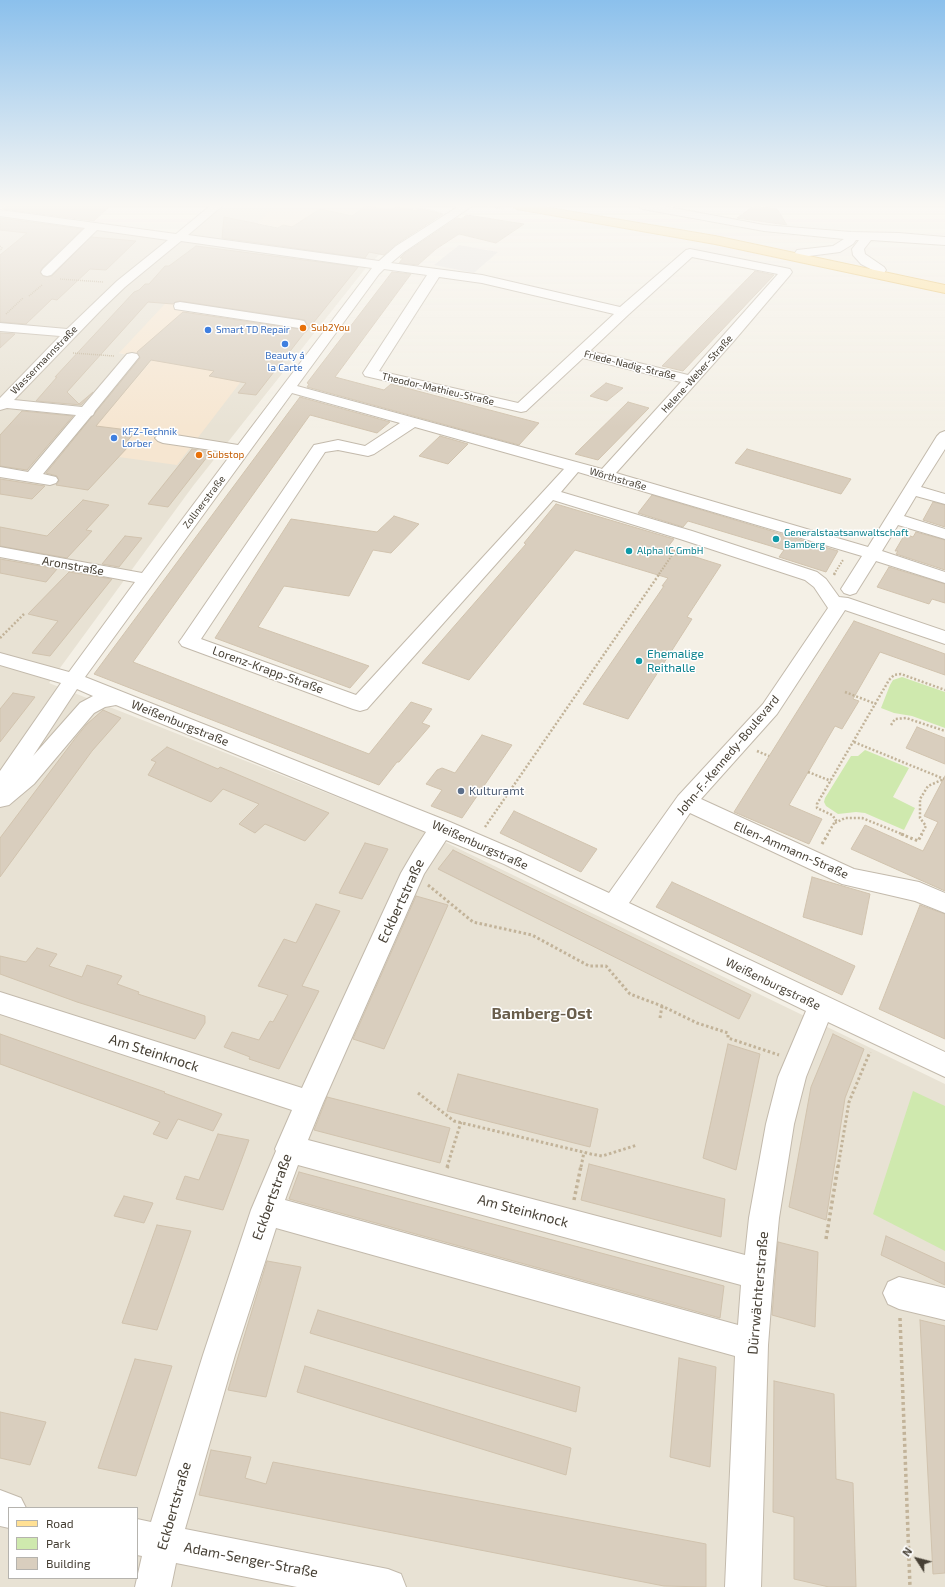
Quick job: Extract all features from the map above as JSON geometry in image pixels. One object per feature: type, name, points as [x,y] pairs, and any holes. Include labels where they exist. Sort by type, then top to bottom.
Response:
[{"type":"main road","points":[[903,280],[945,289]]},
{"type":"main road","points":[[924,280],[945,285]]},
{"type":"street","name":"Wassermannstraße","points":[[7,394],[126,280]]},
{"type":"street","name":"Zollnerstraße","points":[[0,788],[73,680],[288,388],[316,329],[366,280]]},
{"type":"street","name":"Theodor-Mathieu-Straße","points":[[430,280],[370,373],[521,408],[580,353]]},
{"type":"street","points":[[487,280],[623,312]]},
{"type":"street","name":"Friede-Nadig-Straße","points":[[580,353],[659,280]]},
{"type":"street","name":"Helene-Weber-Straße","points":[[605,475],[692,380],[779,280]]},
{"type":"street","points":[[180,306],[316,329]]},
{"type":"street","points":[[0,327],[70,333]]},
{"type":"street","name":"Friede-Nadig-Straße","points":[[580,353],[692,380]]},
{"type":"street","points":[[32,477],[88,412],[132,357]]},
{"type":"street","name":"Wörthstraße","points":[[288,388],[411,423],[575,466],[861,551],[945,578]]},
{"type":"street","points":[[7,394],[88,412]]},
{"type":"street","name":"Lorenz-Krapp-Straße","points":[[411,423],[368,451],[338,445],[320,448],[189,642],[360,704],[575,466]]},
{"type":"street","points":[[163,438],[242,450]]},
{"type":"street","name":"John-F.-Kennedy-Boulevard","points":[[613,907],[686,802],[770,709],[843,600],[861,551],[895,519],[913,490],[937,465],[945,438]]},
{"type":"street","points":[[0,472],[50,480]]},
{"type":"street","points":[[913,490],[945,499]]},
{"type":"street","points":[[550,494],[686,535],[811,576],[843,600],[945,638]]},
{"type":"street","points":[[895,519],[945,534]]},
{"type":"street","name":"Aronstraße","points":[[0,552],[147,579]]},
{"type":"street","name":"Weißenburgstraße","points":[[0,659],[73,680],[475,842],[512,858],[945,1066]]},
{"type":"street","points":[[0,800],[26,778],[87,708],[100,701],[117,698]]},
{"type":"street","name":"Ellen-Ammann-Straße","points":[[686,802],[850,877],[919,892],[945,903]]},
{"type":"street","name":"Eckbertstraße","points":[[153,1587],[150,1540],[219,1355],[266,1210],[289,1149],[413,873],[423,855],[442,828]]},
{"type":"street","name":"Am Steinknock","points":[[0,1002],[309,1103]]},
{"type":"street","name":"Dürrwächterstraße","points":[[743,1587],[752,1345],[767,1196],[780,1124],[792,1076],[821,1007]]},
{"type":"street","name":"Am Steinknock","points":[[289,1149],[758,1274]]},
{"type":"street","points":[[266,1210],[752,1345]]},
{"type":"street","points":[[899,1293],[945,1304]]},
{"type":"street","name":"Adam-Senger-Straße","points":[[150,1540],[388,1587]]},
{"type":"path","points":[[29,296],[43,280]]},
{"type":"path","points":[[80,280],[121,284]]},
{"type":"path","points":[[6,314],[23,298]]},
{"type":"path","points":[[53,351],[132,357]]},
{"type":"path","points":[[475,842],[686,535]]},
{"type":"path","points":[[820,583],[834,575],[861,551]]},
{"type":"path","points":[[0,638],[24,614]]},
{"type":"path","points":[[812,860],[836,820],[832,815],[817,808],[817,804],[894,675],[901,674],[945,690]]},
{"type":"path","points":[[845,692],[876,704]]},
{"type":"path","points":[[891,725],[895,719],[906,718],[945,731]]},
{"type":"path","points":[[854,742],[945,779]]},
{"type":"path","points":[[808,772],[831,782]]},
{"type":"path","points":[[834,823],[845,818],[862,818],[918,842],[926,826],[920,818],[920,799],[928,786],[945,779]]},
{"type":"path","points":[[413,873],[473,922],[532,935],[589,966],[606,966],[630,994],[662,1006],[697,1023],[728,1033],[728,1038],[798,1062]]},
{"type":"path","points":[[660,1018],[662,1006]]},
{"type":"path","points":[[826,1239],[849,1102],[878,1034]]},
{"type":"path","points":[[418,1093],[454,1121],[584,1152],[602,1156],[637,1145]]},
{"type":"path","points":[[441,1189],[461,1122]]},
{"type":"path","points":[[569,1223],[584,1152]]},
{"type":"path","points":[[899,1293],[910,1587]]},
{"type":"shaded area","points":[[0,280],[312,280],[119,353],[152,360],[76,451],[316,280],[356,280],[193,486],[49,683],[420,830],[945,1084],[945,1587],[0,1587]]},
{"type":"shaded area","points":[[187,280],[319,280],[177,465],[75,451],[152,360],[119,353]]},
{"type":"green space","points":[[902,677],[945,692],[945,728],[912,716],[894,713],[881,708],[893,680]]},
{"type":"green space","points":[[865,750],[909,768],[893,797],[915,808],[904,830],[865,813],[856,812],[838,814],[826,806],[824,802],[851,756],[858,756]]},
{"type":"green space","points":[[913,1091],[945,1106],[945,1251],[873,1214]]},
{"type":"building","points":[[0,280],[78,280],[57,300],[52,299],[26,324],[0,322]]},
{"type":"building","points":[[153,280],[348,280],[256,395],[238,393],[246,383],[209,376],[214,371],[151,360],[96,426],[136,431],[123,446],[128,447],[88,490],[56,485],[59,481],[57,476],[46,473],[140,358],[137,352],[183,312],[299,329],[304,328],[307,325],[305,320],[180,301],[173,304],[148,302],[67,392],[79,404],[93,392],[81,405],[36,401],[57,377],[55,377],[134,292],[139,290],[145,284],[149,284]]},
{"type":"building","points":[[386,280],[407,280],[335,377],[384,390],[391,384],[539,423],[519,445],[307,387],[309,384],[307,383]]},
{"type":"building","points":[[746,280],[769,280],[683,371],[662,366]]},
{"type":"building","points":[[0,333],[15,334],[0,348]]},
{"type":"building","points":[[606,383],[623,388],[607,401],[590,396]]},
{"type":"building","points":[[300,397],[390,422],[377,433],[310,415],[133,662],[369,754],[411,702],[432,709],[422,723],[430,726],[399,762],[397,762],[379,785],[94,674]]},
{"type":"building","points":[[628,402],[649,408],[598,460],[575,454]]},
{"type":"building","points":[[22,411],[73,416],[27,470],[0,466],[0,435]]},
{"type":"building","points":[[440,436],[468,444],[448,464],[419,456]]},
{"type":"building","points":[[192,449],[211,452],[168,507],[148,504]]},
{"type":"building","points":[[747,449],[851,479],[841,494],[735,463]]},
{"type":"building","points":[[0,479],[45,486],[32,499],[0,494]]},
{"type":"building","name":"Generalstaatsanwaltschaft Bamberg","points":[[652,495],[838,551],[826,572],[779,557],[784,550],[688,521],[683,527],[638,513]]},
{"type":"building","points":[[83,500],[109,505],[86,530],[92,531],[67,558],[0,546],[0,527],[47,536]]},
{"type":"building","points":[[933,502],[945,505],[945,527],[923,520]]},
{"type":"building","points":[[556,504],[674,539],[667,548],[721,565],[687,617],[692,619],[628,719],[583,704],[668,578],[575,550],[469,680],[422,663],[526,544],[524,543]]},
{"type":"building","points":[[394,516],[419,524],[391,553],[373,550],[349,596],[284,586],[258,627],[369,666],[350,688],[215,638],[291,519],[377,532]]},
{"type":"building","points":[[916,532],[945,540],[945,570],[896,554],[898,551],[895,551],[905,534],[913,537]]},
{"type":"building","points":[[125,536],[142,538],[119,567],[102,564]]},
{"type":"building","points":[[0,559],[57,569],[46,582],[0,573]]},
{"type":"building","points":[[889,567],[945,584],[945,603],[932,599],[929,604],[877,587]]},
{"type":"building","points":[[69,572],[112,579],[50,656],[32,653],[58,621],[28,614]]},
{"type":"building","points":[[854,621],[945,654],[945,675],[880,652],[853,699],[859,701],[842,729],[835,726],[789,805],[822,819],[809,844],[734,812]]},
{"type":"building","points":[[13,693],[35,697],[0,742],[0,709]]},
{"type":"building","points":[[103,710],[121,718],[92,751],[0,877],[0,838],[77,736],[87,724]]},
{"type":"building","points":[[917,727],[945,738],[945,764],[906,748]]},
{"type":"building","points":[[482,735],[512,745],[462,818],[431,806],[442,790],[426,784],[437,770],[442,768],[455,773]]},
{"type":"building","points":[[167,747],[218,769],[220,767],[329,813],[305,841],[265,824],[255,833],[239,824],[259,804],[223,789],[211,802],[148,775],[156,762],[151,760]]},
{"type":"building","points":[[945,776],[945,891],[851,849],[865,825],[923,851],[938,822],[924,816]]},
{"type":"building","points":[[514,811],[597,849],[581,872],[500,833]]},
{"type":"building","points":[[365,843],[388,849],[362,899],[339,893]]},
{"type":"building","points":[[453,850],[751,995],[739,1019],[438,869]]},
{"type":"building","points":[[812,877],[870,894],[862,935],[803,917]]},
{"type":"building","points":[[672,882],[855,966],[842,995],[656,907]]},
{"type":"building","points":[[416,896],[448,905],[384,1049],[353,1039]]},
{"type":"building","points":[[316,904],[340,911],[302,986],[319,991],[279,1069],[249,1059],[250,1057],[224,1047],[232,1032],[259,1040],[270,1021],[273,1022],[288,995],[258,986],[284,939],[296,943]]},
{"type":"building","points":[[920,905],[945,914],[945,1039],[879,1009]]},
{"type":"building","points":[[37,948],[57,954],[49,966],[82,977],[87,965],[122,976],[117,984],[139,992],[138,994],[205,1016],[205,1023],[195,1039],[77,1002],[0,974],[0,956],[26,962]]},
{"type":"building","points":[[0,1034],[165,1092],[164,1093],[222,1114],[213,1131],[178,1119],[167,1139],[153,1134],[160,1122],[0,1064]]},
{"type":"building","points":[[833,1034],[864,1049],[845,1098],[826,1220],[789,1207],[811,1087]]},
{"type":"building","points":[[728,1044],[760,1054],[736,1170],[703,1158]]},
{"type":"building","points":[[458,1074],[598,1109],[590,1147],[447,1111]]},
{"type":"building","points":[[327,1097],[450,1128],[440,1163],[314,1130]]},
{"type":"building","points":[[218,1134],[249,1140],[223,1210],[176,1199],[185,1176],[199,1180]]},
{"type":"building","points":[[589,1164],[725,1199],[721,1237],[581,1200]]},
{"type":"building","points":[[299,1172],[724,1286],[720,1318],[289,1199]]},
{"type":"building","points":[[124,1196],[153,1203],[144,1223],[114,1216]]},
{"type":"building","points":[[157,1225],[191,1231],[157,1330],[122,1323]]},
{"type":"building","points":[[886,1236],[945,1263],[945,1285],[881,1255]]},
{"type":"building","points":[[778,1242],[818,1252],[815,1327],[772,1315]]},
{"type":"building","points":[[267,1261],[301,1267],[266,1397],[228,1390]]},
{"type":"building","points":[[318,1310],[580,1387],[576,1412],[310,1333]]},
{"type":"building","points":[[920,1320],[945,1326],[945,1573],[933,1574]]},
{"type":"building","points":[[679,1358],[716,1367],[710,1467],[670,1457]]},
{"type":"building","points":[[135,1359],[172,1366],[136,1476],[98,1468]]},
{"type":"building","points":[[305,1366],[571,1448],[566,1475],[297,1392]]},
{"type":"building","points":[[774,1381],[834,1394],[836,1479],[853,1483],[856,1587],[829,1587],[794,1579],[794,1517],[773,1512]]},
{"type":"building","points":[[0,1412],[46,1422],[30,1465],[0,1458]]},
{"type":"building","points":[[211,1450],[251,1457],[245,1478],[266,1484],[273,1462],[706,1544],[706,1587],[664,1586],[199,1495]]},
{"type":"place","name":"Sub2You","points":[[303,328]]},
{"type":"place","name":"Smart TD Repair","points":[[208,330]]},
{"type":"place","name":"Beauty á la Carte","points":[[285,344]]},
{"type":"place","name":"KFZ-Technik Lorber","points":[[114,438]]},
{"type":"place","name":"Substop","points":[[199,455]]},
{"type":"place","name":"Generalstaatsanwaltschaft Bamberg","points":[[776,539]]},
{"type":"place","name":"Alpha IC GmbH","points":[[629,551]]},
{"type":"place","name":"Ehemalige Reithalle","points":[[639,661]]},
{"type":"place","name":"Kulturamt","points":[[461,791]]},
{"type":"district","name":"Bamberg-Ost","points":[[542,1014]]}]
